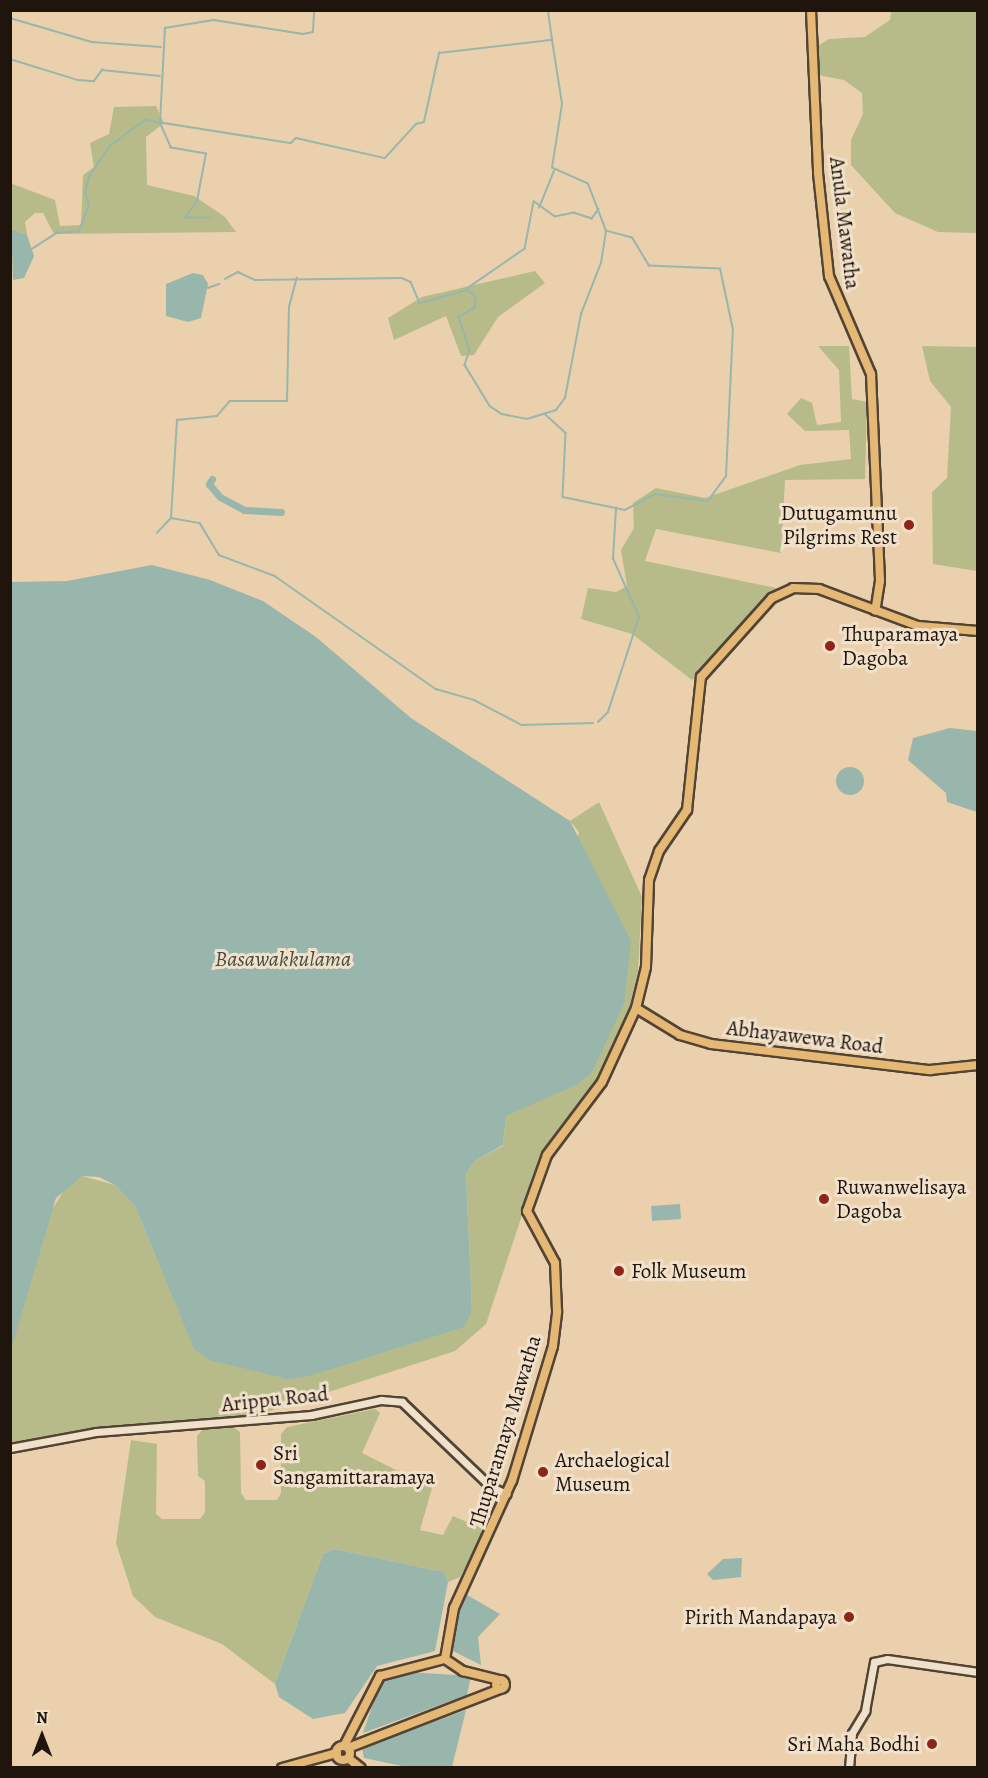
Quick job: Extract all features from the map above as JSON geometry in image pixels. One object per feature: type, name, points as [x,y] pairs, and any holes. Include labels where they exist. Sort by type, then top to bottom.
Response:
[{"type":"main road","name":"Anula Mawatha","points":[[811,10],[818,173],[829,276],[871,374],[880,581],[875,611]]},
{"type":"main road","name":"Thuparamaya Mawatha","points":[[445,1659],[454,1608],[507,1494],[553,1346],[557,1311],[555,1263],[526,1211],[547,1155],[602,1082],[636,1008],[646,967],[649,880],[659,851],[687,810],[695,699],[704,671],[772,598],[787,589],[813,588],[928,628],[978,631]]},
{"type":"main road","name":"Abhayawewa Road","points":[[636,1008],[680,1035],[711,1044],[930,1070],[978,1065]]},
{"type":"main road","points":[[282,1767],[337,1753],[346,1747],[496,1685],[463,1671],[445,1659],[380,1676],[346,1747],[348,1758]]},
{"type":"main road","points":[[337,1753],[340,1759],[348,1758],[361,1767]]},
{"type":"street","name":"Arippu Road","points":[[10,1448],[96,1432],[402,1402],[491,1487],[507,1494]]},
{"type":"street","points":[[849,1767],[852,1733],[865,1711],[874,1662],[887,1659],[978,1672]]},
{"type":"green space","points":[[891,11],[977,11],[977,233],[938,232],[895,213],[851,165],[851,140],[863,114],[862,93],[844,80],[818,75],[818,46],[829,39],[865,37],[890,20]]},
{"type":"green space","points":[[156,106],[164,123],[146,137],[147,185],[194,196],[225,217],[236,232],[54,234],[43,213],[35,213],[25,222],[27,235],[11,229],[10,183],[55,200],[60,226],[81,225],[83,175],[94,167],[90,143],[109,134],[114,107]]},
{"type":"green space","points":[[535,271],[545,283],[498,317],[474,355],[461,356],[446,316],[394,340],[388,318],[422,297]]},
{"type":"green space","points":[[818,346],[849,346],[852,399],[867,402],[865,479],[785,480],[781,553],[656,529],[645,561],[776,588],[692,680],[632,634],[581,619],[588,588],[616,592],[627,586],[621,550],[634,528],[633,503],[656,488],[705,498],[800,465],[851,459],[849,430],[805,431],[787,414],[801,398],[812,403],[817,425],[841,422],[839,370]]},
{"type":"green space","points":[[922,346],[977,347],[977,571],[933,564],[932,492],[947,478],[951,407],[930,381]]},
{"type":"green space","points":[[599,802],[642,897],[638,971],[629,1010],[598,1079],[541,1158],[486,1324],[455,1351],[249,1418],[96,1432],[11,1448],[10,1350],[50,1213],[68,1184],[82,1176],[115,1185],[135,1206],[194,1348],[472,1311],[466,1173],[475,1161],[503,1146],[506,1116],[516,1109],[579,832],[570,821]]},
{"type":"green space","points":[[375,1409],[380,1413],[362,1453],[432,1488],[420,1530],[443,1535],[453,1516],[481,1528],[482,1536],[460,1577],[448,1582],[444,1572],[334,1549],[323,1554],[275,1684],[222,1644],[155,1617],[133,1596],[116,1543],[131,1440],[157,1444],[156,1514],[162,1519],[200,1519],[205,1512],[205,1481],[198,1476],[197,1436],[202,1430],[233,1427],[240,1432],[241,1493],[246,1500],[277,1500],[281,1493],[281,1434],[287,1427]]},
{"type":"water","points":[[11,229],[27,235],[34,256],[24,278],[13,280]]},
{"type":"water","points":[[193,273],[203,275],[208,284],[201,318],[188,322],[166,316],[166,284]]},
{"type":"water","name":"Basawakkulama","points":[[152,565],[210,580],[263,601],[316,637],[411,718],[570,821],[631,941],[624,1004],[592,1072],[578,1084],[506,1116],[503,1145],[475,1161],[466,1173],[472,1311],[464,1327],[309,1376],[288,1379],[209,1360],[194,1349],[135,1206],[115,1185],[99,1177],[82,1176],[56,1198],[11,1350],[11,582],[67,581]]},
{"type":"water","points":[[950,728],[977,731],[977,812],[947,802],[946,793],[908,760],[913,738]]},
{"type":"water","points":[[850,767],[860,771],[864,781],[860,791],[850,795],[840,791],[836,781],[840,771]]},
{"type":"water","points":[[680,1204],[681,1219],[652,1221],[651,1206]]},
{"type":"water","points":[[334,1549],[444,1572],[448,1582],[435,1651],[377,1666],[345,1713],[313,1719],[279,1697],[275,1684],[323,1554]]},
{"type":"water","points":[[742,1558],[741,1577],[713,1580],[707,1574],[723,1559]]},
{"type":"water","points":[[467,1595],[500,1614],[478,1637],[481,1665],[451,1650],[461,1598]]},
{"type":"water","points":[[392,1671],[471,1676],[467,1695],[363,1733],[382,1677]]},
{"type":"water","points":[[466,1710],[452,1767],[407,1767],[364,1758],[362,1748]]},
{"type":"waterway","points":[[210,218],[185,218],[197,201],[206,154],[171,148],[160,123],[165,28],[214,20],[303,34],[313,32],[314,10]]},
{"type":"waterway","points":[[32,249],[57,233],[79,231],[89,205],[85,193],[89,177],[110,146],[145,120],[291,143],[296,138],[385,158],[416,124],[424,122],[439,53],[552,40],[548,10]]},
{"type":"waterway","points":[[10,18],[92,42],[161,47]]},
{"type":"waterway","points":[[545,414],[566,433],[563,497],[625,510],[655,494],[708,501],[726,476],[733,330],[720,269],[649,266],[632,238],[606,231],[588,184],[552,168],[562,104],[552,40]]},
{"type":"waterway","points":[[10,59],[78,80],[94,81],[102,70],[160,76]]},
{"type":"waterway","points":[[539,208],[554,171]]},
{"type":"waterway","points":[[599,209],[592,219],[574,213],[555,217],[534,202],[525,249],[467,289],[476,297],[475,308],[459,317],[470,350],[465,365],[490,406],[502,414],[527,419],[556,410],[565,398],[581,314],[601,263],[606,232]]},
{"type":"waterway","points":[[225,279],[238,272],[255,280],[402,278],[411,282],[420,303],[467,290]]},
{"type":"waterway","points":[[157,533],[171,518],[177,420],[217,416],[230,401],[287,401],[289,307],[297,278]]},
{"type":"waterway","points":[[208,288],[219,284]]},
{"type":"waterway","points":[[212,479],[209,484],[220,497],[244,510],[281,512]]},
{"type":"waterway","points":[[598,722],[608,712],[639,617],[613,559],[616,508]]},
{"type":"waterway","points":[[171,518],[200,523],[219,555],[275,576],[436,689],[474,700],[522,725],[593,723]]},
{"type":"place","name":"Dutugamunu Pilgrims Rest","points":[[909,525]]},
{"type":"place","name":"Thuparamaya Dagoba","points":[[830,646]]},
{"type":"place","name":"Ruwanwelisaya Dagoba","points":[[824,1199]]},
{"type":"place","name":"Folk Museum","points":[[619,1271]]},
{"type":"place","name":"Sri Sangamittaramaya","points":[[261,1465]]},
{"type":"place","name":"Archaelogical Museum","points":[[543,1472]]},
{"type":"place","name":"Pirith Mandapaya","points":[[849,1617]]},
{"type":"place","name":"Sri Maha Bodhi","points":[[932,1744]]}]
